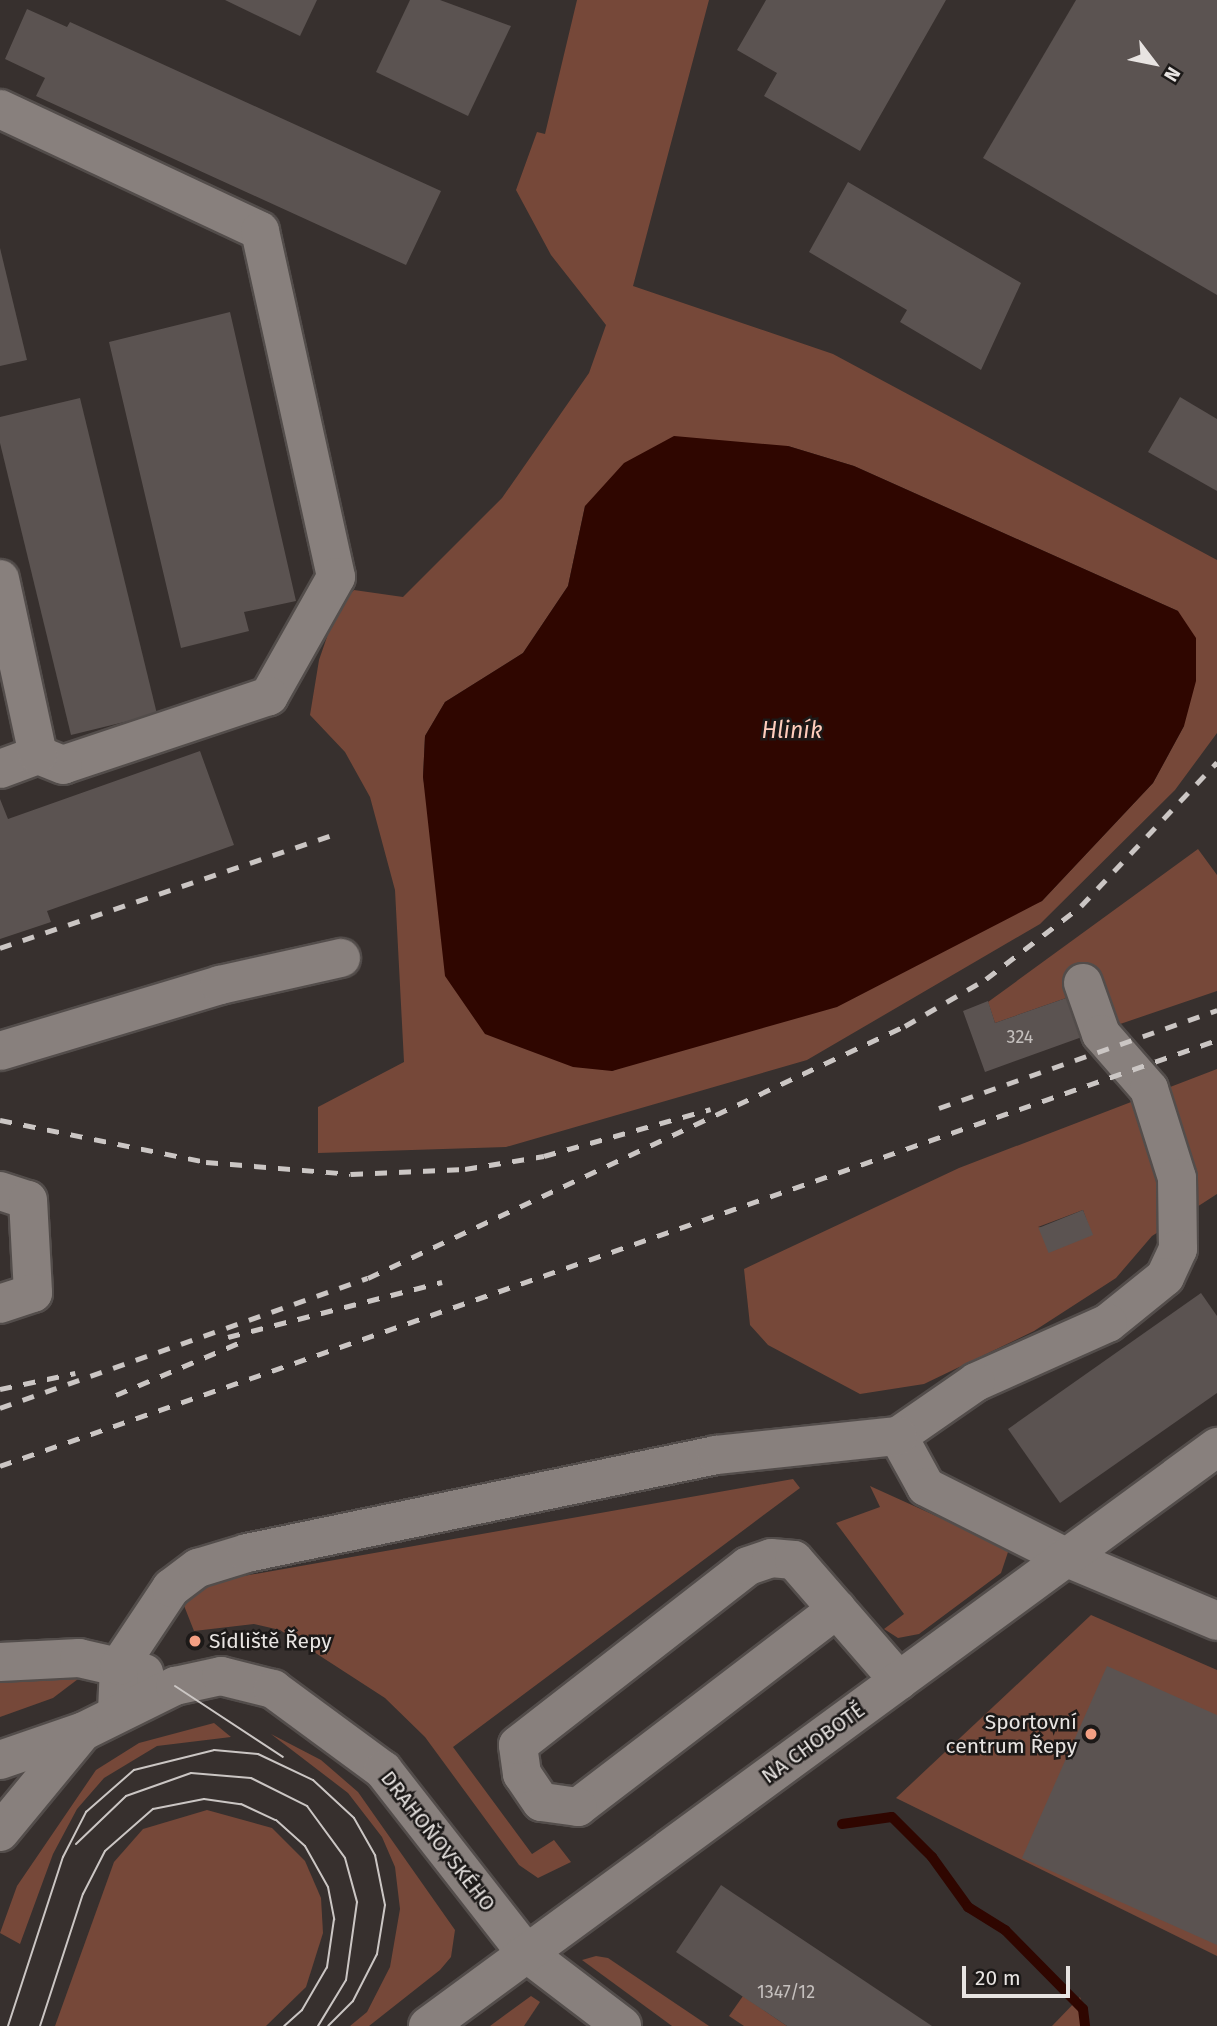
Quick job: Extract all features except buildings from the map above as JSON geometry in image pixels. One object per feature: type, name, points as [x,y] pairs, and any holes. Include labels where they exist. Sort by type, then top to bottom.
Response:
[{"type":"street","points":[[0,109],[260,231],[336,577],[270,696],[63,765],[38,755],[0,769]]},
{"type":"street","points":[[0,579],[38,755]]},
{"type":"street","points":[[0,1051],[220,985],[341,958]]},
{"type":"street","points":[[117,1712],[119,1666],[171,1588],[198,1568],[247,1553],[716,1455],[898,1436],[976,1382],[1108,1323],[1165,1277],[1178,1249],[1177,1178],[1149,1089],[1101,1034],[1083,984]]},
{"type":"street","points":[[0,1191],[28,1200],[33,1293],[0,1304]]},
{"type":"street","points":[[898,1436],[926,1487],[1065,1557],[1217,1620]]},
{"type":"street","name":"NA CHOBOTĚ","points":[[428,2026],[525,1952],[1217,1447]]},
{"type":"street","points":[[837,1609],[578,1807],[541,1802],[522,1774],[518,1745],[748,1566],[771,1558],[794,1560],[837,1609],[899,1681]]},
{"type":"street","points":[[0,1662],[62,1658],[119,1666],[175,1686]]},
{"type":"street","name":"DRAHOŇOVSKÉHO","points":[[0,1760],[84,1731],[117,1712],[175,1686],[221,1676],[248,1680],[357,1745],[402,1789],[525,1952],[622,2026]]},
{"type":"street","points":[[0,1832],[84,1731]]},
{"type":"shaded area","points":[[577,0],[709,0],[633,286],[833,354],[1217,560],[1217,733],[1175,790],[1040,924],[807,1060],[506,1147],[318,1153],[318,1107],[404,1062],[395,890],[370,797],[345,752],[310,715],[319,660],[337,608],[354,590],[403,597],[502,498],[589,373],[606,325],[551,255],[516,190],[537,132],[545,134]],"holes":[[[788,446],[854,466],[1178,611],[1184,726],[1153,783],[1042,901],[612,1071],[437,858],[423,777],[425,736],[445,702],[523,653],[568,586],[585,506]]]},
{"type":"shaded area","points":[[1198,849],[1217,875],[1217,991],[1082,1037],[1069,997],[995,1023],[988,1002]]},
{"type":"shaded area","points":[[1217,1069],[1217,1194],[1152,1236],[1116,1278],[1034,1331],[924,1384],[860,1394],[768,1345],[750,1325],[744,1269],[959,1168]],"holes":[[[1083,1210],[1092,1235],[1038,1227]]]},
{"type":"shaded area","points":[[793,1479],[800,1488],[453,1747],[532,1854],[554,1840],[571,1862],[538,1878],[519,1865],[425,1737],[385,1698],[280,1630],[254,1624],[194,1631],[181,1598],[204,1583]]},
{"type":"shaded area","points":[[870,1486],[1009,1549],[1001,1573],[919,1634],[898,1638],[884,1629],[904,1614],[836,1523],[880,1507]]},
{"type":"shaded area","name":"Sportovní centrum Řepy","points":[[1091,1615],[1217,1670],[1217,1956],[896,1798]]},
{"type":"shaded area","points":[[86,1673],[53,1698],[0,1717],[0,1675]]},
{"type":"shaded area","points":[[214,1723],[231,1737],[157,1746],[104,1778],[77,1809],[53,1854],[20,1944],[0,1933],[17,1886],[96,1770],[139,1743]]},
{"type":"shaded area","points":[[271,1734],[321,1760],[358,1792],[455,1930],[451,1957],[440,1970],[369,2026],[350,2026],[367,2012],[390,1967],[400,1909],[395,1867],[382,1837],[348,1793]]},
{"type":"shaded area","points":[[207,1810],[272,1828],[305,1861],[321,1898],[323,1933],[306,1987],[266,2026],[55,2026],[114,1862],[143,1829]]},
{"type":"shaded area","points":[[596,1956],[608,1958],[709,2026],[672,2026],[582,1960]]},
{"type":"shaded area","points":[[531,1996],[540,2002],[524,2026],[490,2026]]},
{"type":"shaded area","points":[[743,1996],[787,2026],[744,2026],[729,2016]]},
{"type":"shaded area","points":[[1080,1997],[1090,2026],[1052,2026]]},
{"type":"water","name":"Hliník","points":[[674,436],[788,446],[854,466],[1178,611],[1196,638],[1196,681],[1184,726],[1153,783],[1042,901],[837,1007],[612,1071],[573,1067],[485,1034],[445,976],[423,777],[425,736],[445,702],[523,653],[568,586],[585,506],[624,463]]},
{"type":"waterway","points":[[842,1824],[892,1817],[932,1857],[968,1907],[1005,1930],[1083,2009],[1085,2026]]},
{"type":"tram line","points":[[175,1686],[283,1757]]},
{"type":"tram line","points":[[8,2026],[63,1857],[86,1812],[134,1770],[214,1750],[258,1754],[313,1780],[354,1818],[375,1855],[385,1905],[377,1954],[353,2001],[328,2026]]},
{"type":"tram line","points":[[76,1844],[126,1796],[191,1773],[251,1778],[307,1806],[345,1858],[357,1902],[346,1980],[318,2026]]},
{"type":"tram line","points":[[40,2026],[83,1894],[105,1851],[153,1809],[204,1799],[241,1804],[276,1820],[305,1846],[328,1887],[334,1919],[327,1967],[302,2010],[284,2026]]},
{"type":"railway","points":[[0,1408],[368,1278],[905,1026],[986,979],[1081,906],[1217,762]]},
{"type":"railway","points":[[0,948],[340,832]]},
{"type":"railway","points":[[939,1108],[1217,1010]]},
{"type":"railway","points":[[0,1466],[1217,1040]]},
{"type":"railway","points":[[0,1120],[206,1162],[351,1174],[465,1169],[544,1156],[711,1109]]},
{"type":"railway","points":[[228,1337],[442,1282]]},
{"type":"railway","points":[[116,1395],[248,1339]]},
{"type":"railway","points":[[0,1389],[75,1373]]},
{"type":"place","name":"Sídliště Řepy","points":[[195,1641]]},
{"type":"place","name":"Sportovní centrum Řepy","points":[[1091,1734]]}]
